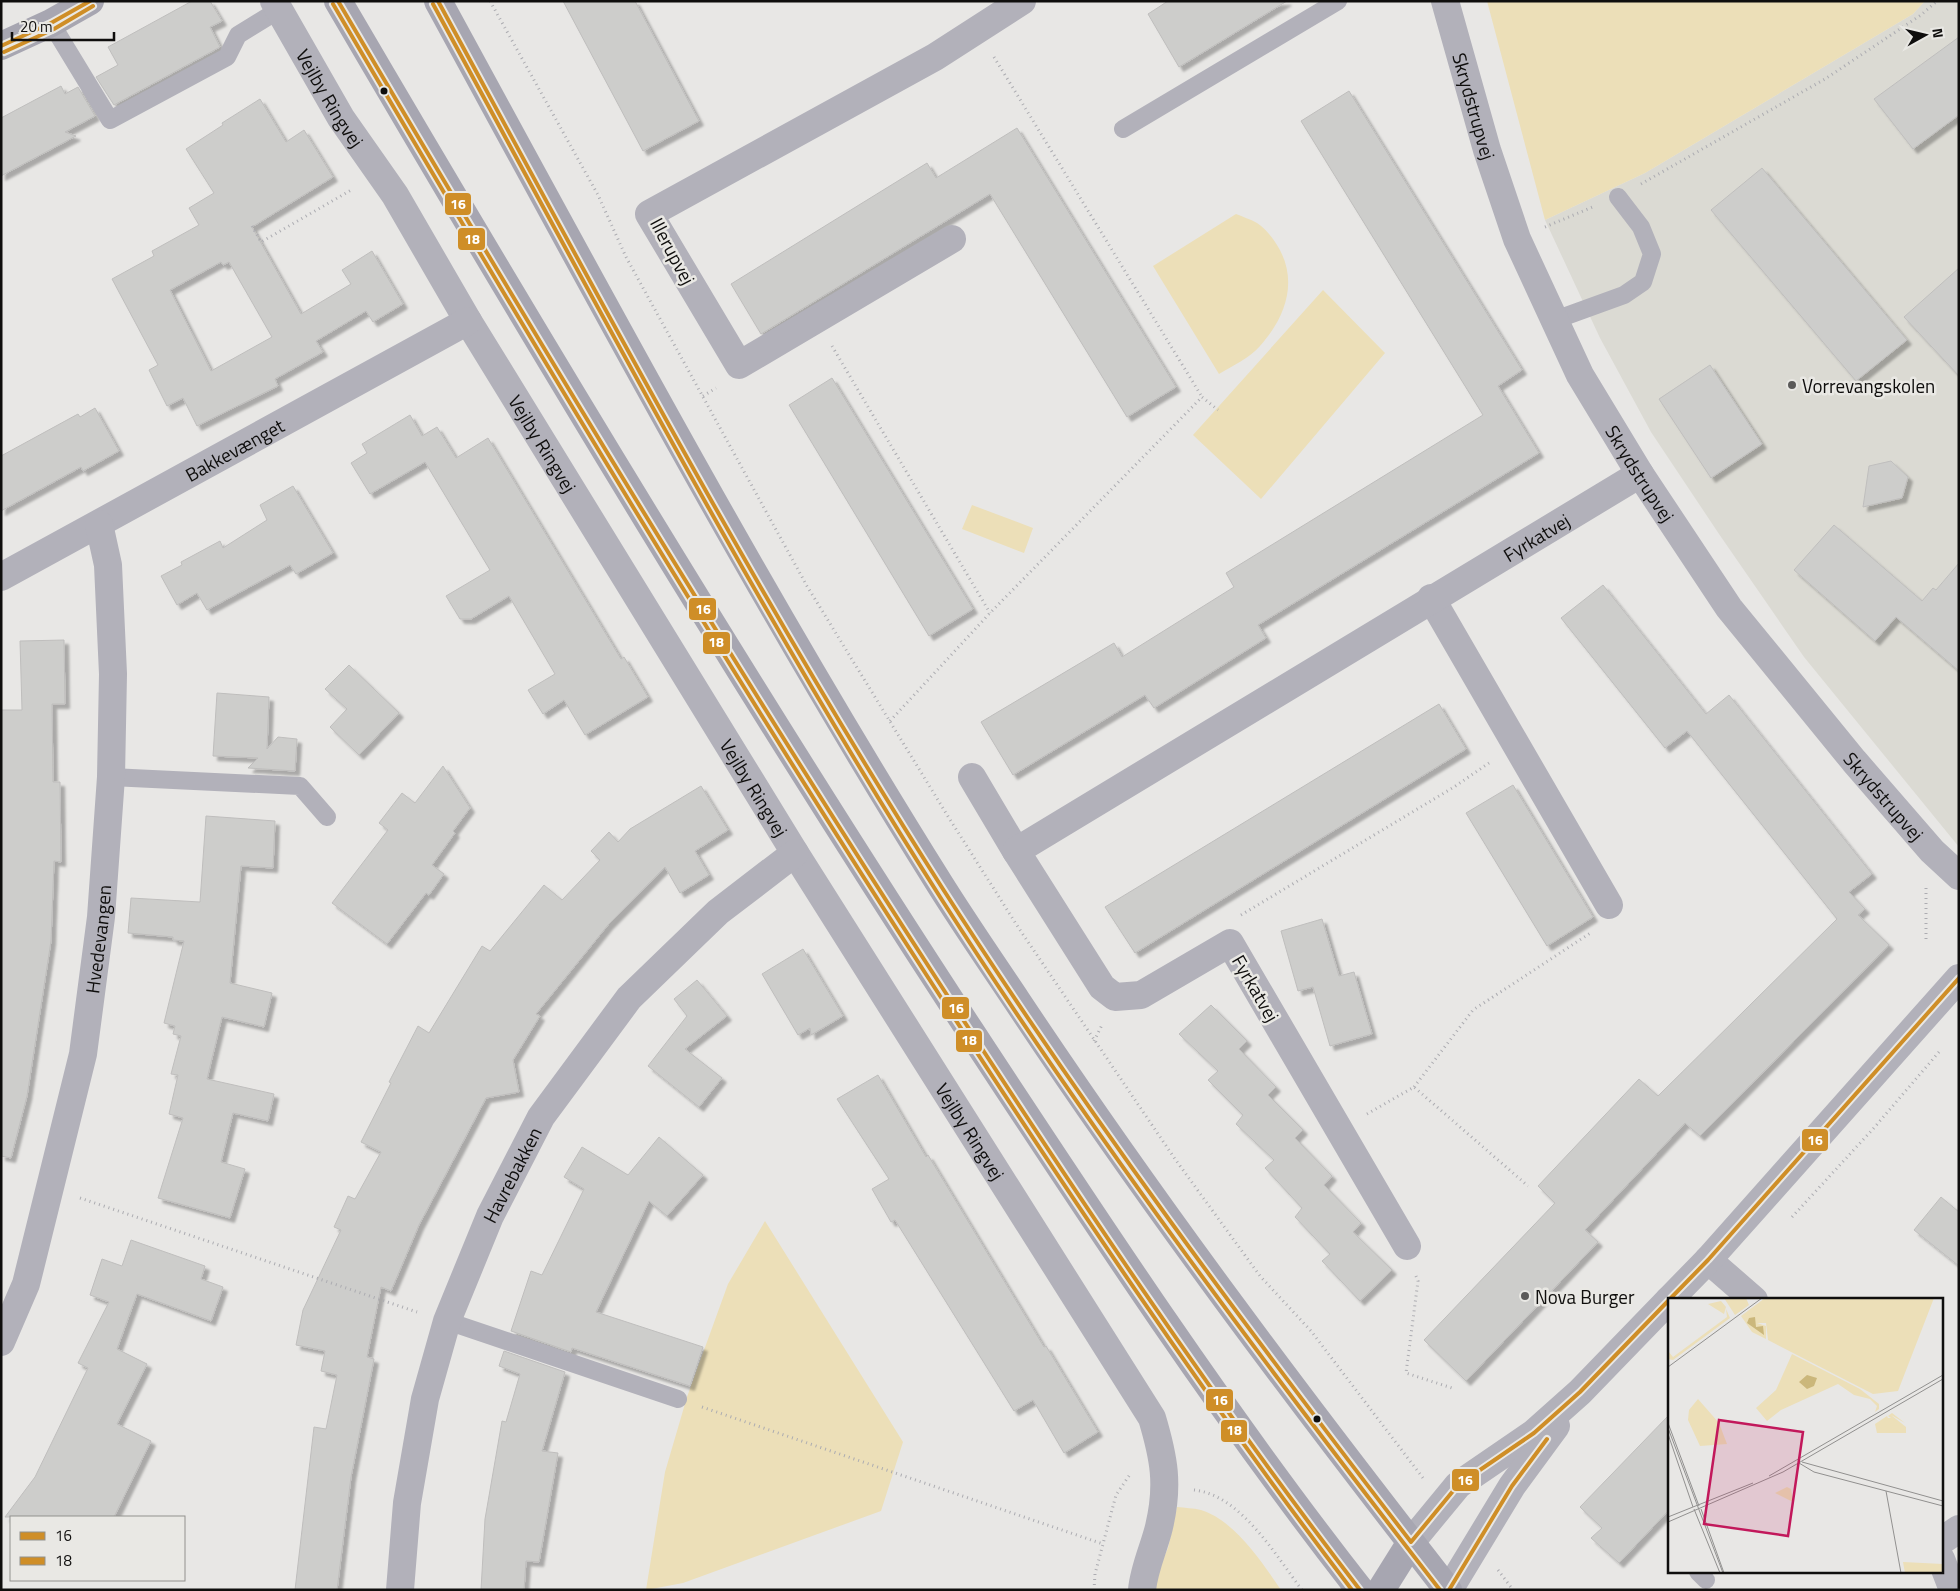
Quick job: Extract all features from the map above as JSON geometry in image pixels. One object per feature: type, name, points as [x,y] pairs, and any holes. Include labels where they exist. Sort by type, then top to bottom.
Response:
[{"type":"main road","points":[[1,46],[51,23],[90,1]]},
{"type":"main road","points":[[338,1],[692,593],[892,911],[1098,1225],[1167,1326],[1360,1590]]},
{"type":"main road","points":[[438,1],[684,452],[824,695],[941,887],[1091,1112],[1219,1291],[1449,1590]]},
{"type":"main road","points":[[1381,1590],[1411,1542]]},
{"type":"street","name":"Illerupvej","points":[[952,238],[739,365],[649,214],[935,57],[1022,1]]},
{"type":"street","name":"Skrydstrupvej","points":[[1445,1],[1487,150],[1517,239],[1580,375],[1640,474],[1729,608],[1860,768],[1932,851],[1959,876]]},
{"type":"street","name":"Vejlby Ringvej","points":[[276,6],[340,118],[395,195],[468,321],[794,853],[1152,1418],[1163,1454],[1166,1487],[1159,1528],[1143,1578],[1142,1590]]},
{"type":"street","name":"Bakkevænget","points":[[1,577],[468,321]]},
{"type":"street","name":"Fyrkatvej","points":[[1016,851],[1431,598],[1640,474]]},
{"type":"street","name":"Hvedevangen","points":[[1,1342],[26,1284],[83,1054],[101,917],[111,777],[113,674],[108,565],[99,524]]},
{"type":"street","points":[[1431,598],[1608,905]]},
{"type":"street","name":"Fyrkatvej","points":[[972,777],[1016,851],[1102,987],[1115,997],[1141,995],[1230,943],[1407,1246]]},
{"type":"street","name":"Havrebakken","points":[[400,1590],[407,1503],[425,1399],[447,1321],[490,1216],[547,1109],[630,998],[718,912],[794,853]]},
{"type":"street","points":[[1671,1298],[1708,1260],[1959,978]]},
{"type":"street","points":[[1708,1260],[1752,1298]]},
{"type":"street","points":[[1411,1542],[1431,1515],[1466,1477],[1534,1433],[1580,1392],[1668,1301]]},
{"type":"street","points":[[1449,1590],[1512,1486],[1580,1392]]},
{"type":"street","points":[[1942,1540],[1959,1529]]},
{"type":"street","points":[[1942,1561],[1953,1590]]},
{"type":"lane","points":[[1123,129],[1338,1]]},
{"type":"lane","points":[[51,23],[110,120],[227,57],[238,35],[276,6]]},
{"type":"lane","points":[[1554,320],[1624,295],[1643,282],[1652,254],[1642,227],[1618,197]]},
{"type":"lane","points":[[111,777],[300,786],[327,817]]},
{"type":"lane","points":[[447,1321],[678,1399]]},
{"type":"path","points":[[1517,239],[1618,197],[1706,149],[1825,78],[1921,15],[1937,1]]},
{"type":"path","points":[[990,50],[1202,397],[1218,410]]},
{"type":"path","points":[[252,226],[261,242],[358,186],[378,171]]},
{"type":"path","points":[[817,319],[990,612]]},
{"type":"path","points":[[890,721],[990,612],[1202,397]]},
{"type":"path","points":[[1230,943],[1232,920],[1454,787],[1516,744]]},
{"type":"path","points":[[1339,1130],[1414,1087],[1473,1010],[1602,925],[1608,905]]},
{"type":"path","points":[[1786,1224],[1873,1129],[1941,1049]]},
{"type":"path","points":[[1414,1087],[1528,1186]]},
{"type":"path","points":[[51,1188],[447,1321]]},
{"type":"path","points":[[1407,1246],[1418,1281],[1406,1373],[1455,1389]]},
{"type":"path","points":[[678,1399],[1103,1544]]},
{"type":"path","points":[[1094,1590],[1103,1544],[1116,1495],[1137,1463],[1163,1454]]},
{"type":"path","points":[[1166,1487],[1201,1491],[1219,1498],[1242,1515],[1260,1534],[1302,1590]]},
{"type":"shaded area","points":[[1487,1],[1925,1],[1913,14],[1645,173],[1545,220]]},
{"type":"shaded area","name":"Vorrevangskolen","points":[[1925,1],[1959,1],[1959,847],[1804,657],[1651,432],[1600,338],[1545,220],[1645,173],[1913,14]]},
{"type":"shaded area","points":[[1236,214],[1257,223],[1273,239],[1284,258],[1288,285],[1283,311],[1269,335],[1260,346],[1241,362],[1219,374],[1153,266]]},
{"type":"shaded area","points":[[1323,290],[1385,353],[1261,499],[1193,435]]},
{"type":"shaded area","points":[[972,505],[1033,528],[1024,553],[962,529]]},
{"type":"shaded area","points":[[765,1221],[903,1442],[881,1511],[683,1583],[646,1590],[665,1472],[687,1397],[728,1284]]},
{"type":"shaded area","points":[[1177,1507],[1201,1510],[1225,1523],[1246,1543],[1281,1590],[1153,1590],[1157,1573],[1168,1548]]},
{"type":"building","points":[[192,1],[210,1],[222,21],[210,27],[220,47],[114,105],[96,77],[118,65],[108,47]]},
{"type":"building","points":[[563,1],[635,1],[699,121],[643,151]]},
{"type":"building","points":[[1168,1],[1287,1],[1179,67],[1148,14]]},
{"type":"building","points":[[1959,37],[1959,115],[1913,149],[1874,99]]},
{"type":"building","points":[[61,86],[65,94],[78,87],[95,116],[65,132],[76,136],[1,176],[1,118]]},
{"type":"building","points":[[1349,91],[1522,370],[1498,386],[1539,453],[1258,625],[1266,638],[1154,708],[1145,695],[1013,775],[981,722],[1114,643],[1122,657],[1234,587],[1226,573],[1483,415],[1301,121]]},
{"type":"building","points":[[260,99],[286,142],[304,130],[333,177],[252,227],[301,314],[351,284],[342,270],[372,251],[403,304],[373,322],[366,311],[316,341],[323,352],[275,379],[278,386],[197,426],[183,398],[167,406],[149,370],[158,365],[112,279],[154,256],[152,251],[199,225],[189,208],[214,193],[186,149],[223,125],[222,123]],"holes":[[[221,262],[223,265],[229,262],[272,337],[211,371],[170,290]]]},
{"type":"building","points":[[1017,128],[1176,387],[1127,417],[990,194],[761,334],[731,284],[927,163],[936,178]]},
{"type":"building","points":[[1762,168],[1907,340],[1856,381],[1711,210]]},
{"type":"building","points":[[1959,268],[1959,376],[1904,317]]},
{"type":"building","points":[[1710,365],[1762,444],[1711,478],[1659,399]]},
{"type":"building","points":[[832,378],[973,609],[929,636],[789,405]]},
{"type":"building","points":[[95,408],[119,451],[83,471],[81,467],[1,511],[1,456],[78,414],[80,417]]},
{"type":"building","points":[[410,415],[422,436],[437,427],[456,458],[488,438],[621,659],[624,657],[648,697],[585,735],[564,700],[543,714],[528,690],[555,674],[509,596],[471,619],[460,619],[446,596],[490,570],[425,462],[370,494],[351,463],[367,453],[362,444]]},
{"type":"building","points":[[1891,461],[1908,477],[1902,498],[1863,507],[1869,466]]},
{"type":"building","points":[[293,486],[333,553],[296,574],[290,565],[207,610],[197,593],[177,605],[161,576],[182,565],[181,562],[220,541],[223,548],[267,520],[260,505]]},
{"type":"building","points":[[1834,525],[1922,601],[1933,588],[1936,590],[1959,563],[1959,671],[1896,617],[1875,641],[1794,570]]},
{"type":"building","points":[[1603,585],[1706,714],[1729,695],[1872,874],[1849,892],[1865,909],[1858,915],[1889,945],[1700,1136],[1685,1123],[1585,1230],[1598,1242],[1466,1381],[1424,1340],[1555,1203],[1538,1186],[1639,1079],[1658,1096],[1837,919],[1687,731],[1665,748],[1561,618]]},
{"type":"building","points":[[64,640],[65,704],[52,704],[53,782],[60,782],[61,862],[54,861],[51,941],[27,1096],[11,1158],[1,1156],[1,710],[22,710],[20,641]]},
{"type":"building","points":[[349,665],[399,713],[359,755],[330,727],[347,709],[325,689]]},
{"type":"building","points":[[217,693],[269,697],[267,749],[278,737],[297,739],[295,771],[248,768],[258,758],[213,756]]},
{"type":"building","points":[[1439,704],[1466,749],[1135,953],[1105,907]]},
{"type":"building","points":[[443,766],[470,808],[432,865],[444,874],[429,895],[426,893],[387,944],[332,903],[388,830],[379,823],[402,793],[415,803]]},
{"type":"building","points":[[1513,785],[1593,917],[1547,946],[1466,813]]},
{"type":"building","points":[[701,786],[728,830],[695,851],[709,875],[680,893],[665,867],[608,925],[536,1014],[540,1016],[513,1060],[519,1092],[486,1098],[419,1225],[391,1291],[381,1287],[367,1357],[374,1359],[351,1477],[337,1590],[295,1590],[314,1427],[326,1429],[337,1375],[321,1371],[325,1351],[296,1345],[303,1310],[341,1230],[334,1227],[348,1196],[355,1199],[381,1152],[361,1142],[391,1083],[389,1082],[418,1026],[429,1033],[482,946],[490,951],[544,885],[562,900],[600,860],[591,851],[609,832],[618,842],[630,829]]},
{"type":"building","points":[[206,816],[275,821],[273,868],[241,866],[230,983],[272,993],[264,1027],[222,1017],[207,1079],[274,1094],[268,1121],[233,1113],[221,1162],[245,1169],[230,1218],[158,1198],[183,1118],[169,1114],[178,1075],[171,1074],[181,1036],[173,1034],[175,1026],[164,1023],[184,941],[173,940],[173,937],[128,933],[131,898],[200,902]]},
{"type":"building","points":[[1322,919],[1339,976],[1354,972],[1372,1034],[1330,1046],[1313,987],[1298,991],[1281,931]]},
{"type":"building","points":[[803,949],[843,1016],[811,1035],[810,1028],[798,1035],[762,974]]},
{"type":"building","points":[[697,980],[727,1016],[685,1049],[722,1078],[699,1107],[648,1066],[687,1016],[674,999]]},
{"type":"building","points":[[1211,1005],[1247,1041],[1239,1049],[1276,1087],[1268,1095],[1303,1130],[1295,1138],[1332,1176],[1324,1185],[1361,1223],[1353,1232],[1392,1270],[1360,1301],[1322,1261],[1330,1254],[1295,1217],[1302,1208],[1265,1168],[1274,1160],[1236,1124],[1243,1115],[1208,1080],[1218,1071],[1179,1034]]},
{"type":"building","points":[[878,1075],[926,1157],[928,1155],[1044,1347],[1046,1346],[1098,1432],[1064,1453],[1033,1400],[1014,1411],[895,1220],[891,1222],[872,1189],[889,1179],[837,1099]]},
{"type":"building","points":[[659,1137],[703,1175],[667,1216],[649,1201],[596,1312],[703,1347],[690,1386],[572,1348],[571,1352],[511,1331],[531,1271],[542,1275],[584,1189],[564,1177],[582,1147],[628,1175]]},
{"type":"building","points":[[1941,1197],[1959,1212],[1959,1266],[1914,1230]]},
{"type":"building","points":[[131,1240],[205,1266],[201,1279],[223,1287],[211,1321],[137,1294],[117,1349],[147,1364],[117,1424],[151,1441],[114,1516],[5,1517],[35,1477],[88,1368],[78,1363],[109,1302],[90,1295],[102,1259],[122,1266]]},
{"type":"building","points":[[504,1351],[565,1372],[542,1451],[558,1453],[539,1562],[526,1561],[524,1590],[481,1590],[485,1519],[502,1421],[506,1422],[520,1374],[499,1366]]},
{"type":"building","points":[[1668,1416],[1668,1511],[1619,1563],[1591,1538],[1602,1528],[1580,1507]]},
{"type":"transit line","name":"16","points":[[1,46],[51,23],[90,1]]},
{"type":"transit line","name":"16","points":[[338,1],[484,249],[633,495],[860,860],[1039,1136],[1195,1366],[1360,1590]]},
{"type":"transit line","name":"16","points":[[438,1],[620,337],[745,559],[808,669],[941,886],[996,971],[1110,1137],[1228,1301],[1411,1542],[1458,1485],[1534,1433],[1580,1392],[1668,1301]]},
{"type":"transit line","name":"18","points":[[333,4],[479,251],[701,619],[931,982],[1032,1137],[1188,1366],[1352,1590]]},
{"type":"transit line","name":"18","points":[[433,4],[617,343],[743,568],[807,680],[942,900],[1060,1077],[1183,1251],[1440,1590]]},
{"type":"transit line","name":"18","points":[[4,52],[54,29],[93,6]]},
{"type":"transit line","name":"16","points":[[1671,1298],[1708,1260],[1959,978]]},
{"type":"transit line","name":"16","points":[[1449,1590],[1512,1486],[1547,1439]]},
{"type":"place","name":"Vorrevangskolen","points":[[1792,385]]},
{"type":"place","name":"Nova Burger","points":[[1525,1296]]}]
